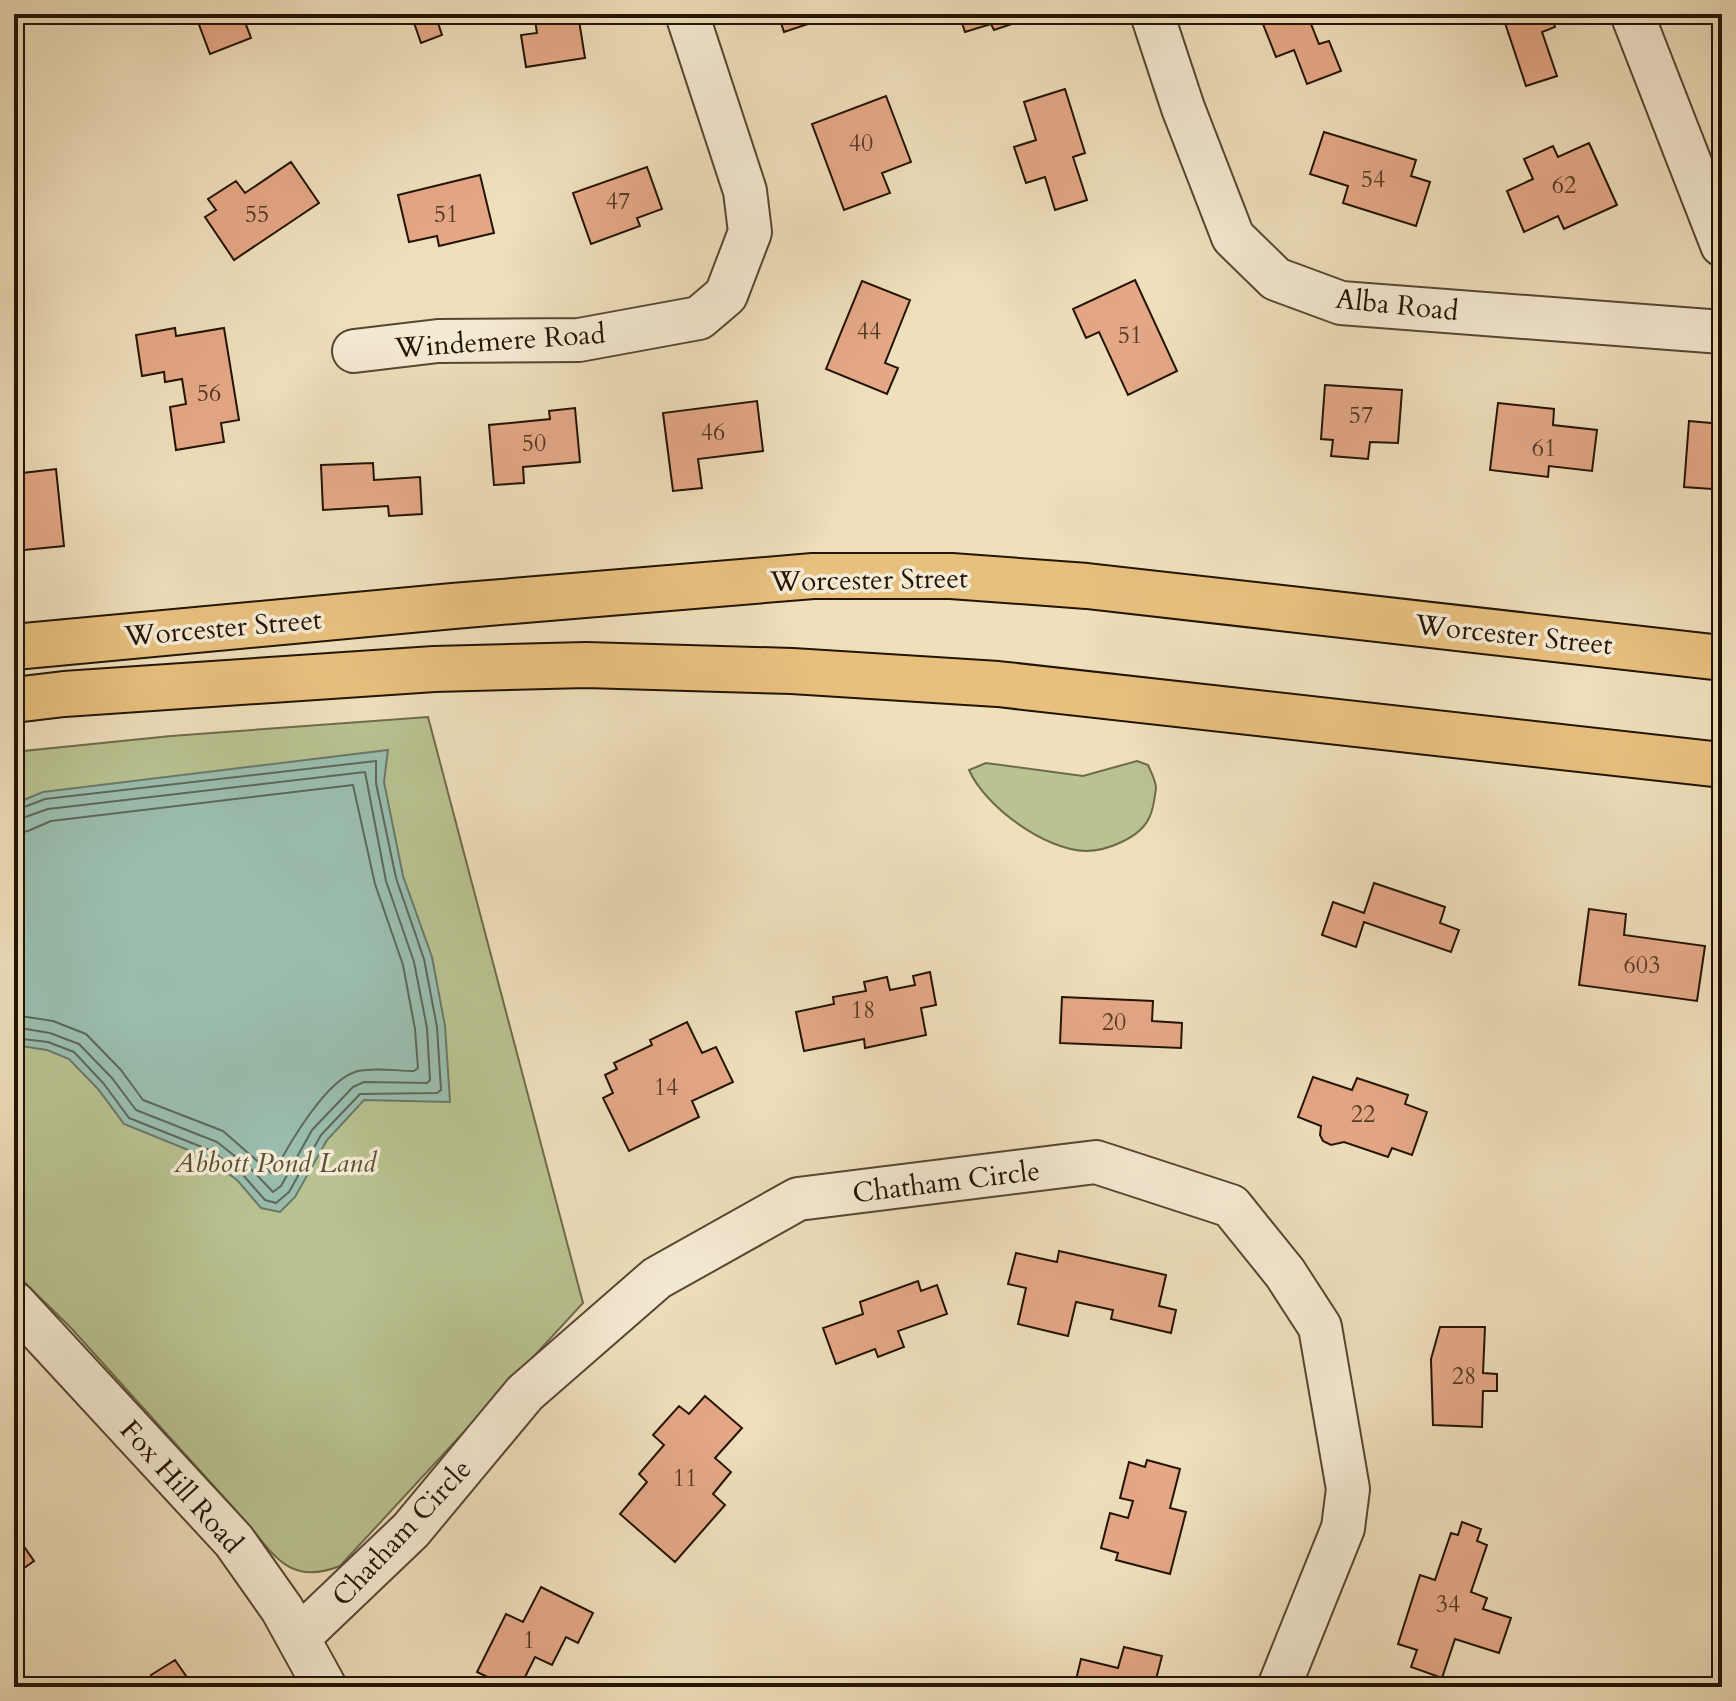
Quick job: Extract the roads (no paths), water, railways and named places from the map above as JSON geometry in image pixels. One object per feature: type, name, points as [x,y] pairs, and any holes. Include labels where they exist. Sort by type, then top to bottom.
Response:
[{"type":"highway","name":"Worcester Street","points":[[14,647],[703,584],[813,576],[883,575],[1087,586],[1722,658]]},
{"type":"highway","name":"Worcester Street","points":[[14,700],[395,670],[586,665],[722,668],[998,684],[1722,765]]},
{"type":"street","name":"Windemere Road","points":[[354,351],[438,341],[579,340],[699,318],[726,295],[750,232],[745,191],[687,14]]},
{"type":"street","name":"Alba Road","points":[[1152,14],[1183,108],[1233,237],[1276,279],[1341,303],[1722,332]]},
{"type":"street","points":[[1632,14],[1722,245]]},
{"type":"street","name":"Chatham Circle","points":[[299,1637],[411,1530],[525,1393],[657,1278],[798,1199],[1096,1162],[1231,1206],[1285,1273],[1320,1327],[1348,1489],[1343,1528],[1279,1687]]},
{"type":"street","name":"Fox Hill Road","points":[[14,1303],[234,1541],[282,1609],[325,1687]]},
{"type":"water","points":[[388,750],[384,782],[403,876],[432,957],[445,1026],[450,1102],[364,1100],[327,1140],[295,1197],[280,1212],[261,1208],[238,1181],[208,1158],[124,1124],[98,1089],[69,1059],[47,1050],[14,1045],[14,804],[43,792]]},
{"type":"park label","name":"Abbott Pond Land","points":[[275,1162]]}]
